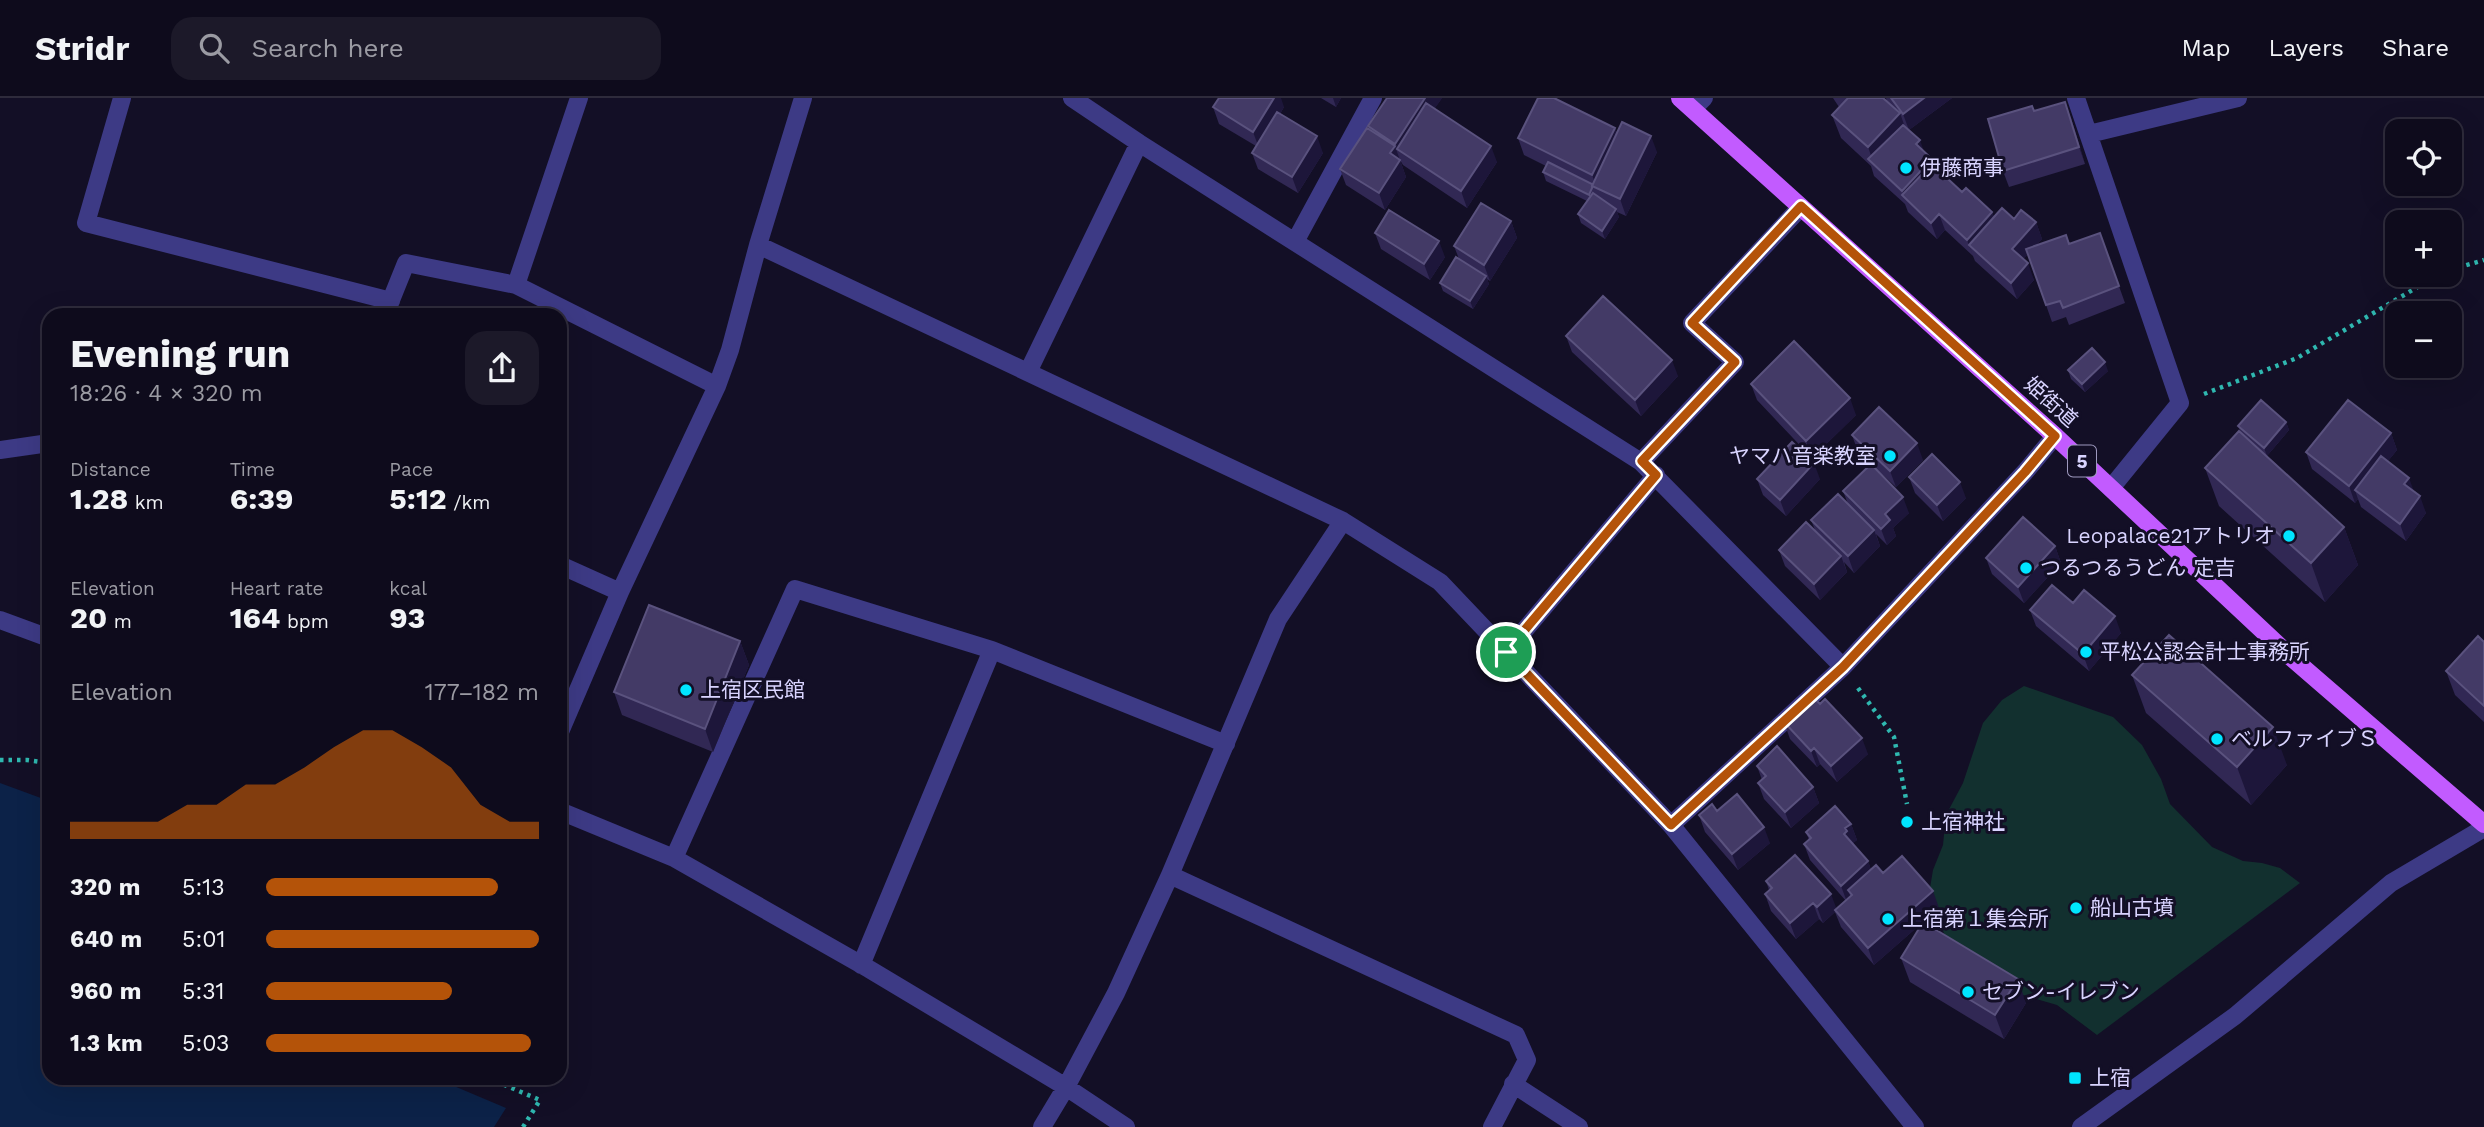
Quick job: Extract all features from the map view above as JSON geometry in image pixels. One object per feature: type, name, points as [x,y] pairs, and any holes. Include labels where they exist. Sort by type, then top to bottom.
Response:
[{"type":"main road","name":"姫街道","points":[[1692,102],[1801,206],[2055,436],[2292,658],[2484,826]]},
{"type":"street","points":[[122,98],[86,222],[388,308],[406,264],[516,285],[562,308]]},
{"type":"street","points":[[567,716],[620,592],[717,386],[730,350],[758,244],[803,98]]},
{"type":"street","points":[[1072,98],[1642,461],[1843,667]]},
{"type":"street","points":[[1296,240],[1373,98]]},
{"type":"street","points":[[2077,98],[2180,402],[2111,488]]},
{"type":"street","points":[[2088,134],[2238,98]]},
{"type":"street","points":[[516,285],[576,99]]},
{"type":"street","points":[[1028,372],[1139,143]]},
{"type":"street","points":[[1642,461],[1735,362],[1692,323],[1801,206]]},
{"type":"street","points":[[758,244],[1343,521],[1440,582],[1671,825],[1915,1127]]},
{"type":"street","points":[[567,311],[717,386]]},
{"type":"street","points":[[1671,825],[1843,667],[2025,472],[2055,436]]},
{"type":"street","points":[[0,450],[42,444]]},
{"type":"street","points":[[1506,652],[1656,475]]},
{"type":"street","points":[[1042,1127],[1116,993],[1170,875],[1278,619],[1343,521]]},
{"type":"street","points":[[567,568],[620,592]]},
{"type":"street","points":[[674,858],[795,589],[992,650],[1226,744]]},
{"type":"street","points":[[0,620],[42,635]]},
{"type":"street","points":[[861,965],[992,650]]},
{"type":"street","points":[[567,814],[674,858],[1066,1087],[1126,1127]]},
{"type":"street","points":[[2081,1127],[2235,1016],[2391,883],[2484,826]]},
{"type":"street","points":[[1170,875],[1516,1035],[1527,1060],[1492,1127]]},
{"type":"street","points":[[1513,1084],[1579,1127]]},
{"type":"path","points":[[2462,266],[2484,260]]},
{"type":"path","points":[[2180,402],[2297,358],[2418,287]]},
{"type":"path","points":[[1843,667],[1894,737],[1907,804]]},
{"type":"path","points":[[0,760],[42,762]]},
{"type":"path","points":[[505,1085],[540,1100],[523,1127]]},
{"type":"green space","points":[[2024,686],[2113,717],[2142,745],[2161,779],[2170,804],[2212,847],[2243,861],[2280,868],[2300,883],[2097,1035],[2057,1005],[2023,995],[1945,936],[1929,894],[1933,870],[1943,845],[1946,815],[1963,783],[1983,723],[2002,700]]},
{"type":"water","points":[[0,783],[42,798],[42,1085],[452,1085],[506,1108],[494,1127],[0,1127]]},
{"type":"building","points":[[1219,98],[1274,98],[1253,132],[1213,107]]},
{"type":"building","points":[[1387,98],[1425,98],[1395,144],[1368,126]]},
{"type":"building","points":[[1538,98],[1554,98],[1615,128],[1592,175],[1518,138]]},
{"type":"building","points":[[1848,98],[1883,98],[1900,113],[1868,147],[1832,115]]},
{"type":"building","points":[[1891,98],[1924,98],[1903,114]]},
{"type":"building","points":[[2065,102],[2079,147],[2003,171],[1988,119],[2032,106],[2034,111]]},
{"type":"building","points":[[1426,103],[1491,146],[1461,191],[1397,149]]},
{"type":"building","points":[[1277,112],[1317,136],[1292,177],[1252,153]]},
{"type":"building","points":[[1622,122],[1651,136],[1620,199],[1592,186]]},
{"type":"building","points":[[1903,125],[1920,140],[1916,144],[1932,159],[1902,191],[1868,159]]},
{"type":"building","points":[[1367,128],[1395,146],[1390,153],[1400,160],[1379,193],[1340,169]]},
{"type":"building","points":[[1548,162],[1592,184],[1589,195],[1543,172]]},
{"type":"building","points":[[1932,164],[1962,192],[1966,188],[1992,212],[1967,240],[1939,214],[1931,223],[1902,195]]},
{"type":"building","points":[[1593,193],[1616,209],[1602,231],[1578,214]]},
{"type":"building","points":[[1481,203],[1511,221],[1484,265],[1454,246]]},
{"type":"building","points":[[2002,208],[2014,219],[2021,210],[2036,222],[2012,249],[2028,263],[2011,283],[1969,245]]},
{"type":"building","points":[[1389,210],[1439,241],[1424,264],[1375,233]]},
{"type":"building","points":[[2100,233],[2119,286],[2063,308],[2060,301],[2046,305],[2026,249],[2066,235],[2069,244]]},
{"type":"building","points":[[1456,257],[1486,276],[1470,301],[1440,283]]},
{"type":"building","points":[[1603,296],[1672,360],[1635,400],[1566,336]]},
{"type":"building","points":[[1794,341],[1850,398],[1806,441],[1751,384]]},
{"type":"building","points":[[2092,348],[2105,362],[2082,384],[2068,370]]},
{"type":"building","points":[[2261,400],[2286,422],[2264,448],[2238,426]]},
{"type":"building","points":[[2348,400],[2391,433],[2349,486],[2306,452]]},
{"type":"building","points":[[1879,407],[1917,443],[1890,471],[1852,435]]},
{"type":"building","points":[[2239,431],[2344,527],[2311,563],[2205,468]]},
{"type":"building","points":[[1792,442],[1814,463],[1780,500],[1757,479]]},
{"type":"building","points":[[1932,454],[1960,482],[1937,505],[1909,477]]},
{"type":"building","points":[[2381,456],[2409,478],[2404,484],[2420,496],[2400,524],[2355,490]]},
{"type":"building","points":[[1871,464],[1903,497],[1885,514],[1890,520],[1881,529],[1843,491]]},
{"type":"building","points":[[1838,494],[1874,530],[1848,556],[1811,520]]},
{"type":"building","points":[[2023,517],[2055,546],[2018,587],[1986,558]]},
{"type":"building","points":[[1806,522],[1841,556],[1814,584],[1779,550]]},
{"type":"building","points":[[2052,585],[2073,603],[2084,590],[2115,616],[2083,654],[2030,610]]},
{"type":"building","name":"上宿区民館","points":[[649,605],[740,641],[705,729],[614,692]]},
{"type":"building","points":[[2169,635],[2273,727],[2237,767],[2132,675]]},
{"type":"building","points":[[2478,636],[2484,642],[2484,706],[2446,671]]},
{"type":"building","points":[[1812,696],[1820,704],[1825,699],[1862,738],[1831,766],[1814,748],[1811,751],[1784,722]]},
{"type":"building","points":[[1777,746],[1813,787],[1785,812],[1758,783],[1766,776],[1757,766]]},
{"type":"building","points":[[1737,794],[1764,827],[1732,854],[1699,815],[1712,804],[1717,811]]},
{"type":"building","points":[[1835,806],[1851,824],[1845,828],[1847,831],[1844,834],[1868,861],[1841,886],[1804,844],[1811,838],[1806,832]]},
{"type":"building","points":[[1795,855],[1831,894],[1817,907],[1813,903],[1790,923],[1765,894],[1772,888],[1766,881]]},
{"type":"building","name":"上宿第１集会所","points":[[1902,856],[1933,891],[1868,948],[1835,910],[1852,895],[1848,890],[1876,865],[1883,873]]},
{"type":"building","points":[[1923,922],[2018,979],[1995,1015],[1901,958]]},
{"type":"place","name":"伊藤商事","points":[[1906,168]]},
{"type":"place","name":"ヤマハ音楽教室","points":[[1890,456]]},
{"type":"place","name":"Leopalace21アトリオ","points":[[2289,536]]},
{"type":"place","name":"つるつるうどん 定吉","points":[[2026,568]]},
{"type":"place","name":"平松公認会計士事務所","points":[[2086,652]]},
{"type":"place","name":"上宿区民館","points":[[686,690]]},
{"type":"place","name":"ベルファイブＳ","points":[[2217,739]]},
{"type":"place","name":"上宿神社","points":[[1907,822]]},
{"type":"place","name":"船山古墳","points":[[2076,908]]},
{"type":"place","name":"上宿第１集会所","points":[[1888,919]]},
{"type":"place","name":"セブン-イレブン","points":[[1968,992]]},
{"type":"place","name":"上宿","points":[[2075,1078]]},
{"type":"route","points":[[1801,206],[2055,436],[2025,472],[1843,667],[1671,825],[1506,652],[1656,475],[1642,461],[1735,362],[1692,323],[1801,206]]}]
